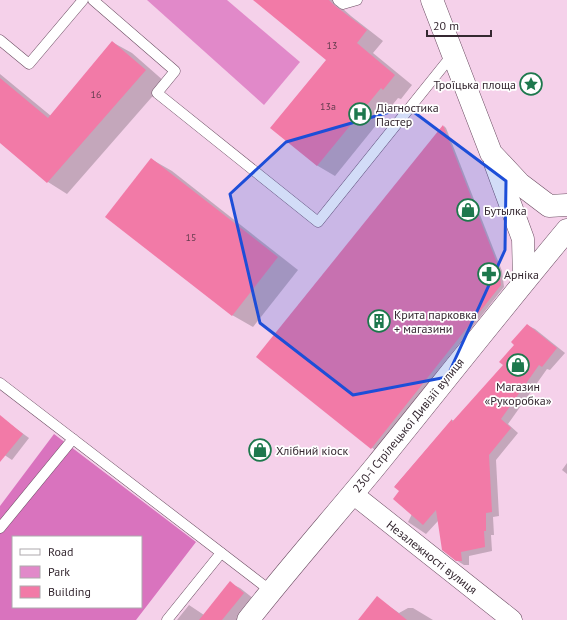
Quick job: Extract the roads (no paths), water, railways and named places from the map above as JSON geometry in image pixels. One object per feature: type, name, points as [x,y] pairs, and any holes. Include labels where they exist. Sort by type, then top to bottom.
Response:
[{"type":"street","points":[[432,0],[523,239],[524,281]]},
{"type":"street","points":[[491,152],[520,184],[549,206],[567,205]]},
{"type":"street","name":"230-ї Стрілецької Дивізії вулиця","points":[[248,620],[353,494],[524,281],[567,230]]},
{"type":"street","name":"Незалежності вулиця","points":[[353,494],[512,620]]},
{"type":"lane","points":[[0,40],[29,64],[83,0]]},
{"type":"lane","points":[[93,0],[175,72],[157,93],[318,222],[453,54]]},
{"type":"lane","points":[[338,0],[343,4],[357,0]]},
{"type":"lane","points":[[0,383],[271,591]]},
{"type":"lane","points":[[0,528],[73,439]]},
{"type":"lane","points":[[167,620],[221,553]]},
{"type":"place","name":"Троїцька площа","points":[[531,84]]},
{"type":"place","name":"Діагностика Пастер","points":[[360,114]]},
{"type":"place","name":"Бутылка","points":[[468,210]]},
{"type":"place","name":"Арніка","points":[[489,274]]},
{"type":"place","name":"Крита парковка + магазини","points":[[379,321]]},
{"type":"place","name":"Магазин «Рукоробка»","points":[[518,365]]},
{"type":"place","name":"Хлібний кіоск","points":[[260,450]]}]
